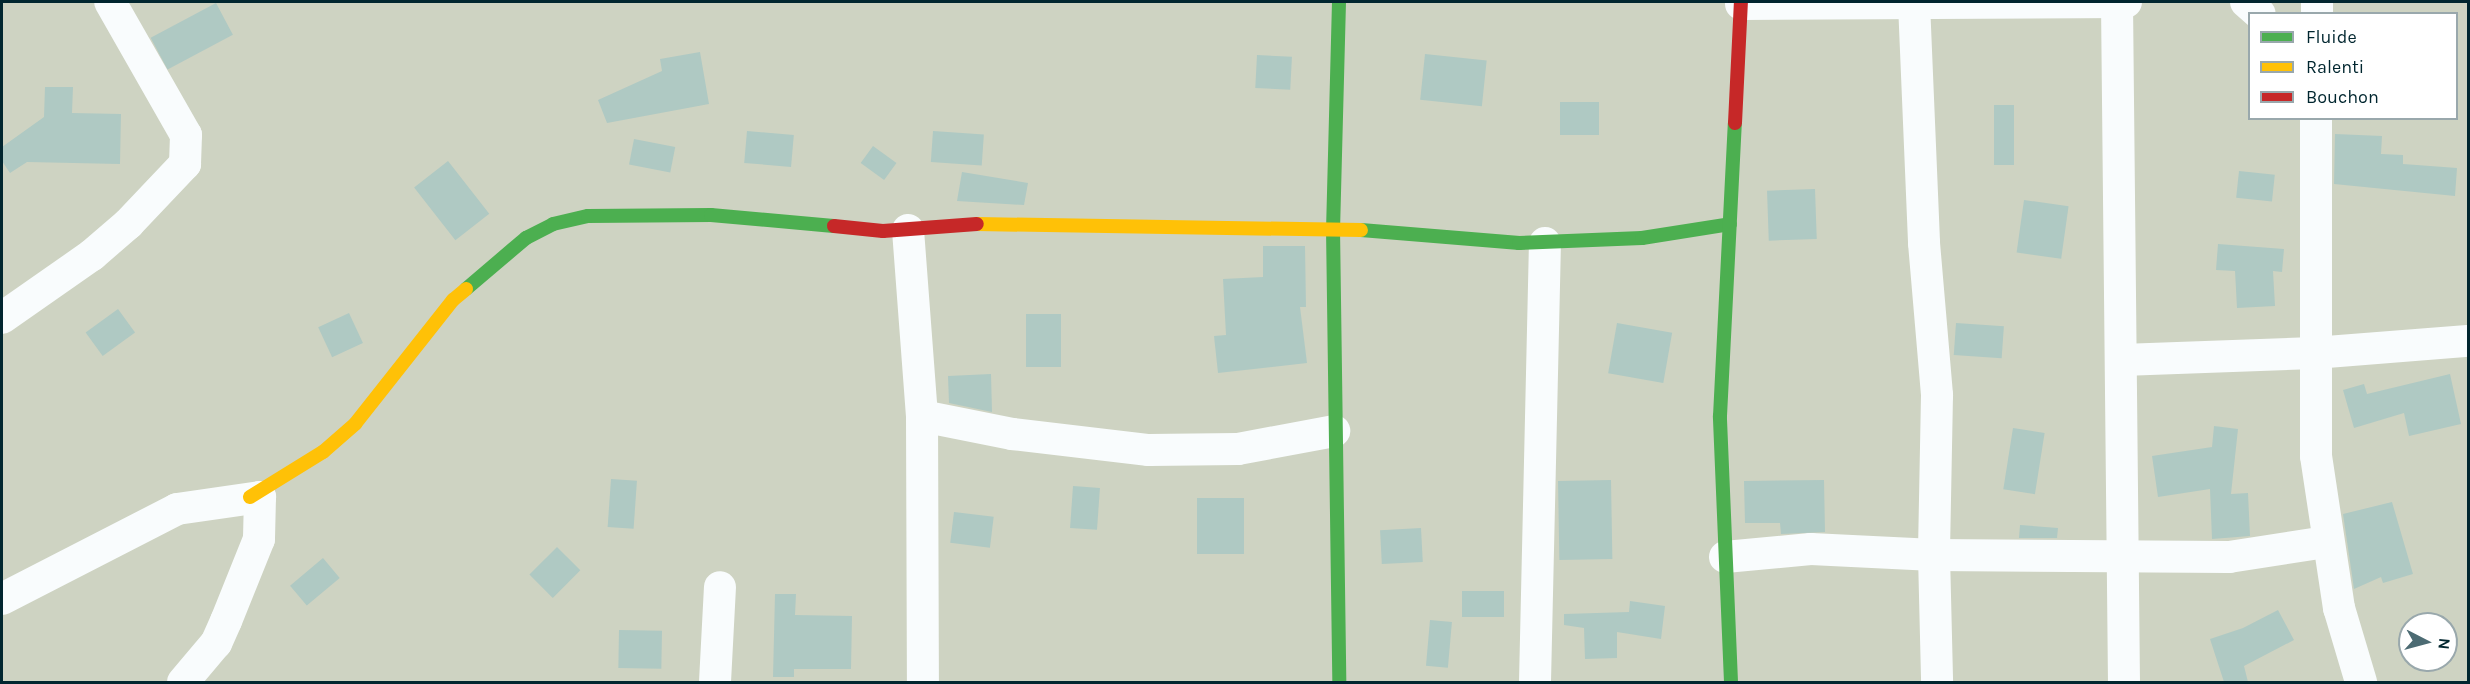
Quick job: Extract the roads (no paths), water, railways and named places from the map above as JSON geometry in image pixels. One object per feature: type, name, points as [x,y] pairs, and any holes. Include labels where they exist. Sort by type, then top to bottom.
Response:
[{"type":"street","points":[[2,318],[110,240],[185,164],[186,135],[110,2]]},
{"type":"street","points":[[1339,2],[1333,228],[1339,682]]},
{"type":"street","points":[[1731,682],[1720,405],[1741,3],[2121,2],[2124,682]]},
{"type":"street","points":[[2246,2],[2258,12]]},
{"type":"street","points":[[1914,3],[1924,243],[1938,407],[1934,555],[1937,682]]},
{"type":"street","points":[[2316,120],[2314,353],[2316,456],[2326,542],[2339,608],[2361,682]]},
{"type":"street","points":[[250,497],[323,452],[355,424],[453,300],[526,238],[553,224],[588,216],[711,214],[908,230],[995,223],[1333,228],[1545,243],[1642,238],[1730,224]]},
{"type":"street","points":[[908,230],[922,416],[923,682]]},
{"type":"street","points":[[1535,682],[1545,243]]},
{"type":"street","points":[[2122,360],[2314,353],[2469,341]]},
{"type":"street","points":[[922,416],[1012,434],[1149,450],[1238,449],[1334,431]]},
{"type":"street","points":[[2,598],[177,509],[260,497],[259,538],[216,643],[183,682]]},
{"type":"street","points":[[1725,557],[1811,549],[1934,555],[2229,556],[2326,542]]},
{"type":"street","points":[[715,682],[720,587]]}]
